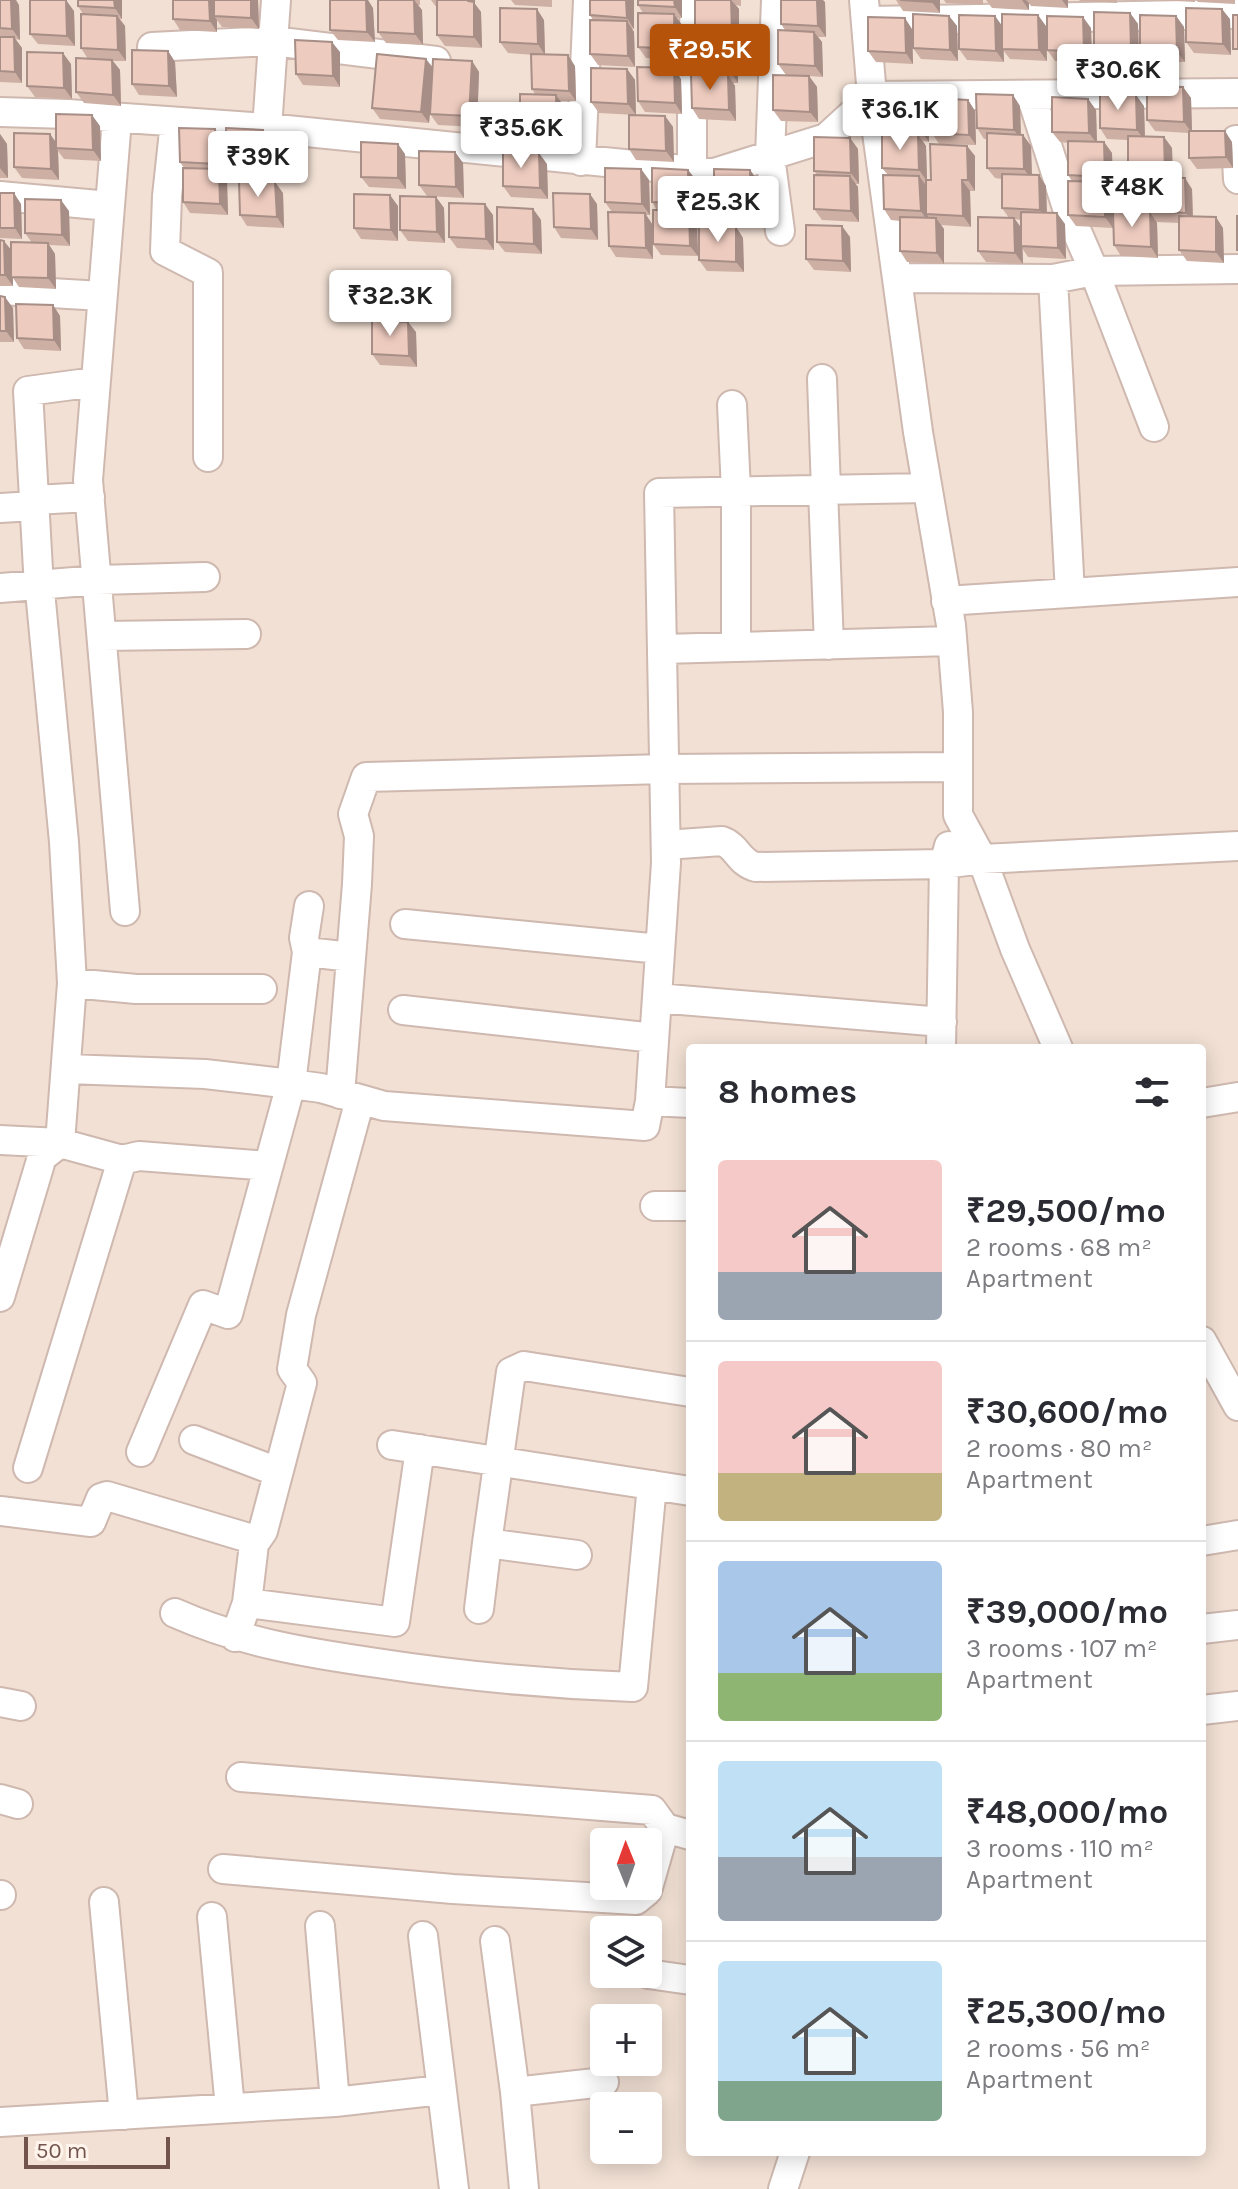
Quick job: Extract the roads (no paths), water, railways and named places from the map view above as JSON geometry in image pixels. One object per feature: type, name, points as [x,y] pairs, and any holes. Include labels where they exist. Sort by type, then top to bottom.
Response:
[{"type":"street","points":[[267,128],[276,0]]},
{"type":"street","points":[[581,161],[588,0]]},
{"type":"street","points":[[692,171],[692,49],[696,0]]},
{"type":"street","points":[[776,0],[770,156],[780,231]]},
{"type":"street","points":[[657,998],[942,1035],[944,864],[958,815],[958,712],[952,641],[927,488],[872,96],[865,10],[1120,8],[1238,14]]},
{"type":"street","points":[[152,47],[273,41],[436,61]]},
{"type":"street","points":[[0,112],[267,128],[714,173],[826,138],[872,96],[1238,93]]},
{"type":"street","points":[[1031,95],[1068,211],[1154,427]]},
{"type":"street","points":[[117,119],[88,480],[125,911]]},
{"type":"street","points":[[175,122],[165,251],[208,273],[208,457]]},
{"type":"street","points":[[1236,140],[1238,179]]},
{"type":"street","points":[[0,196],[109,206]]},
{"type":"street","points":[[898,278],[1053,279],[1094,271],[1238,269]]},
{"type":"street","points":[[1053,279],[1070,593]]},
{"type":"street","points":[[0,290],[102,296]]},
{"type":"street","points":[[822,379],[829,645]]},
{"type":"street","points":[[0,1297],[42,1157],[60,1143],[72,983],[64,842],[39,585],[28,391],[95,382]]},
{"type":"street","points":[[732,405],[736,491],[736,647]]},
{"type":"street","points":[[67,1069],[205,1074],[291,1084],[384,1106],[645,1126],[650,1101],[666,845],[659,493],[927,488]]},
{"type":"street","points":[[0,508],[90,497]]},
{"type":"street","points":[[0,588],[98,580],[205,577]]},
{"type":"street","points":[[946,601],[1238,582]]},
{"type":"street","points":[[103,636],[246,634]]},
{"type":"street","points":[[662,649],[952,641]]},
{"type":"street","points":[[235,1637],[247,1603],[254,1544],[263,1531],[302,1383],[292,1369],[301,1315],[350,1097],[351,957],[359,836],[353,814],[366,777],[665,769],[957,767]]},
{"type":"street","points":[[958,815],[982,859],[1015,949],[1056,1044]]},
{"type":"street","points":[[666,845],[722,841],[729,843],[742,861],[756,867],[944,864],[982,859],[1238,846]]},
{"type":"street","points":[[141,1452],[203,1305],[228,1314],[291,1084],[307,952],[304,938],[309,906]]},
{"type":"street","points":[[405,924],[660,949]]},
{"type":"street","points":[[307,952],[351,957]]},
{"type":"street","points":[[72,983],[136,989],[262,989]]},
{"type":"street","points":[[403,1010],[654,1038]]},
{"type":"street","points":[[1206,1102],[1238,1097]]},
{"type":"street","points":[[650,1101],[686,1103]]},
{"type":"street","points":[[0,1140],[60,1143],[122,1160],[139,1156],[268,1166]]},
{"type":"street","points":[[28,1468],[122,1160]]},
{"type":"street","points":[[655,1206],[686,1206]]},
{"type":"street","points":[[1206,1348],[1238,1406]]},
{"type":"street","points":[[479,1609],[511,1372],[524,1366],[686,1391]]},
{"type":"street","points":[[194,1440],[278,1472]]},
{"type":"street","points":[[392,1445],[686,1490]]},
{"type":"street","points":[[247,1603],[395,1622],[420,1449]]},
{"type":"street","points":[[175,1613],[235,1637],[277,1648],[446,1673],[557,1684],[633,1687],[652,1485]]},
{"type":"street","points":[[0,1511],[91,1522],[101,1498],[107,1496],[249,1538],[254,1544]]},
{"type":"street","points":[[1206,1540],[1238,1535]]},
{"type":"street","points":[[487,1543],[577,1555]]},
{"type":"street","points":[[1206,1629],[1238,1625]]},
{"type":"street","points":[[1206,1710],[1238,1706]]},
{"type":"street","points":[[223,1869],[453,1889],[636,1900],[647,1891],[677,1831],[652,1810],[241,1777]]},
{"type":"street","points":[[104,1902],[124,2115]]},
{"type":"street","points":[[212,1917],[230,2108]]},
{"type":"street","points":[[320,1926],[335,2102]]},
{"type":"street","points":[[423,1936],[454,2189]]},
{"type":"street","points":[[495,1941],[524,2189]]},
{"type":"street","points":[[662,1976],[686,1979]]},
{"type":"street","points":[[515,2092],[604,2082]]},
{"type":"street","points":[[0,2122],[335,2102],[441,2090]]},
{"type":"street","points":[[783,2189],[794,2156]]}]
